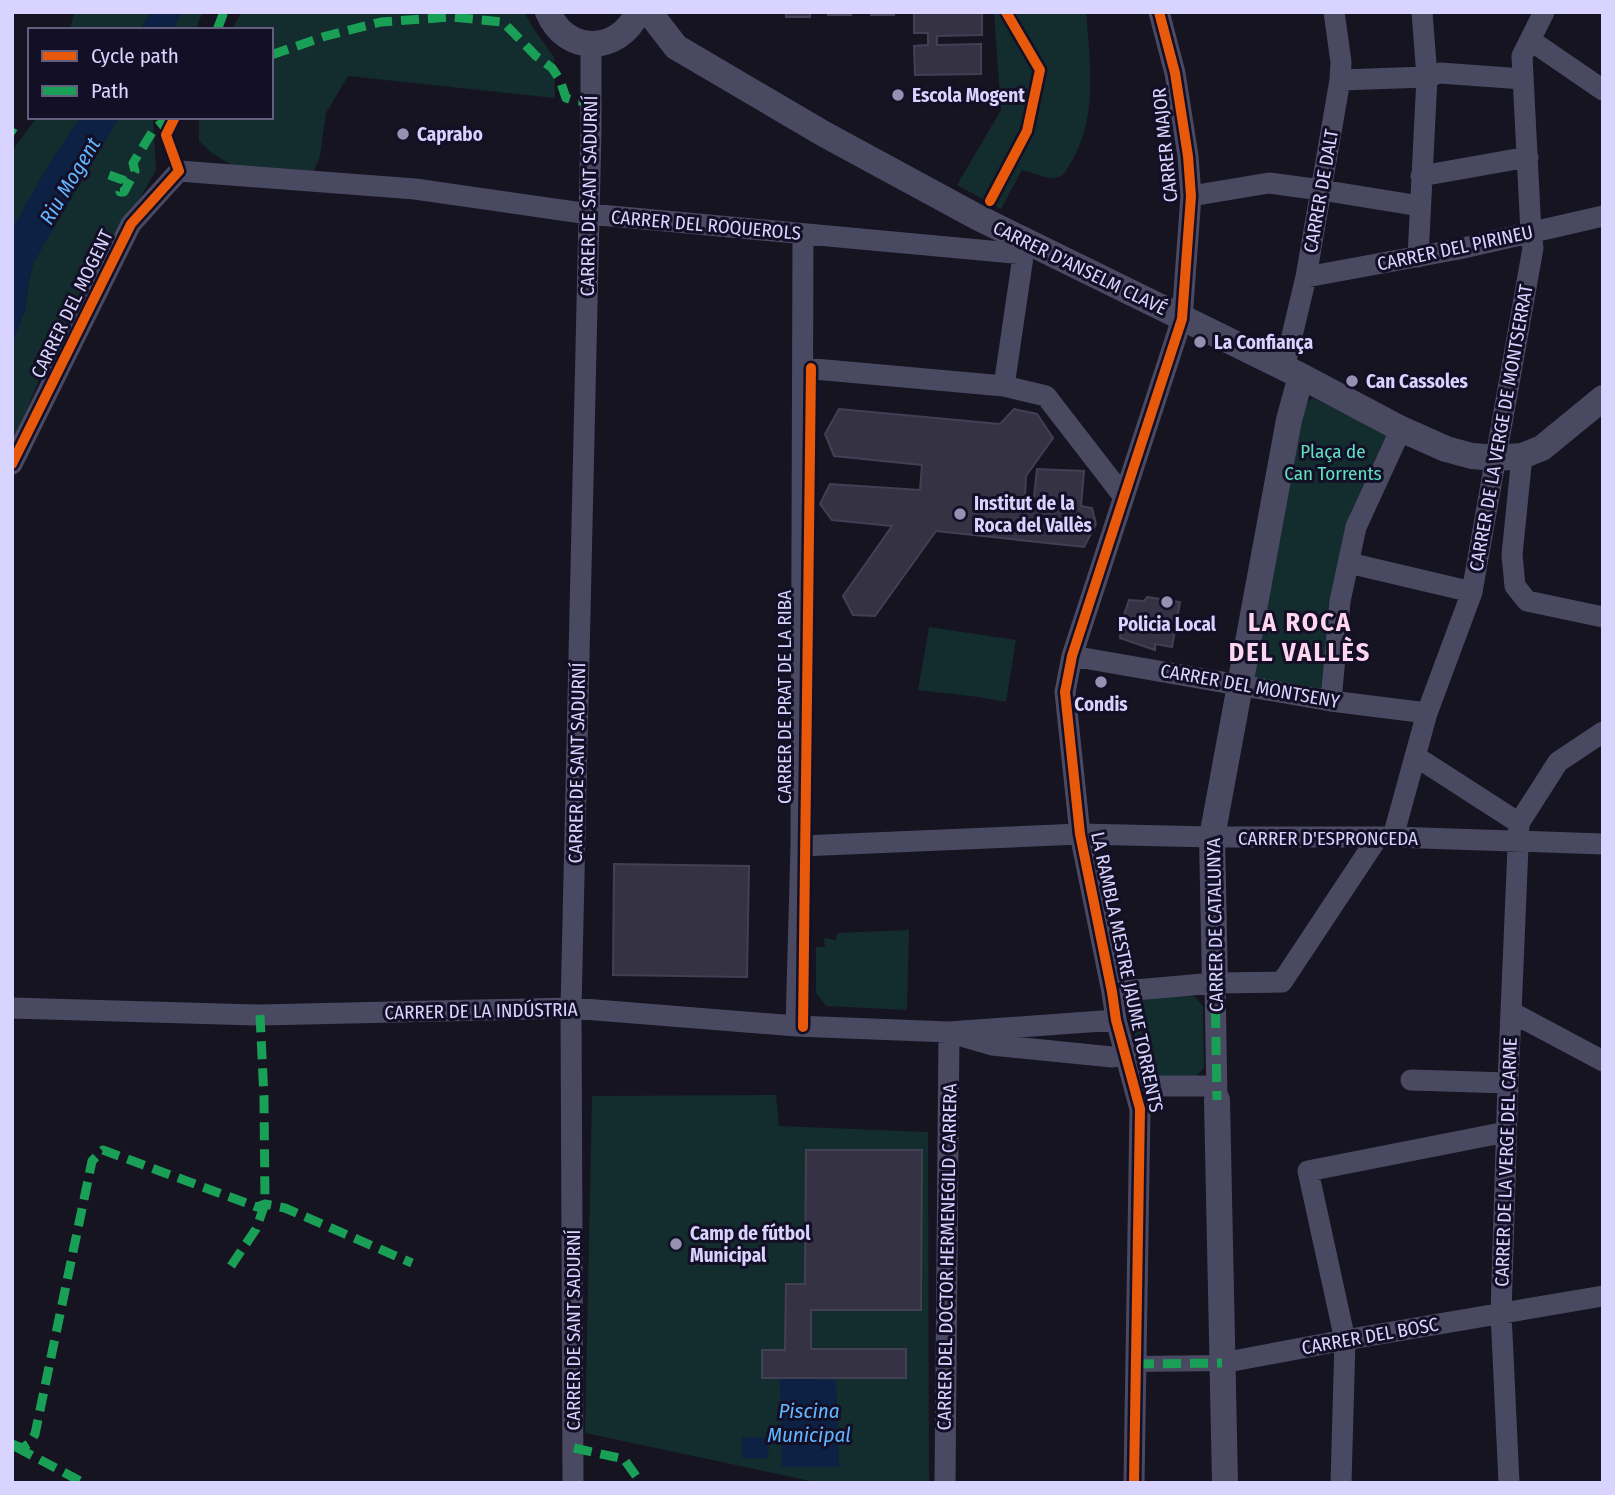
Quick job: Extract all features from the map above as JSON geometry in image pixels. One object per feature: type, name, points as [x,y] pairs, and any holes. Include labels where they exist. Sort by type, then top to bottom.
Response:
[{"type":"street","points":[[548,12],[554,24],[573,40],[648,40],[676,47]]},
{"type":"street","points":[[604,41],[624,33],[638,12]]},
{"type":"street","points":[[649,12],[676,47]]},
{"type":"street","name":"CARRER MAJOR","points":[[1159,12],[1175,72],[1188,156],[1191,196],[1182,318]]},
{"type":"street","name":"CARRER DE DALT","points":[[1292,373],[1340,80],[1341,62],[1334,12]]},
{"type":"street","points":[[1418,257],[1427,77],[1422,12]]},
{"type":"street","name":"CARRER DE LA VERGE DE MONTSERRAT","points":[[1112,992],[1215,983],[1282,982],[1385,837],[1472,592],[1510,457],[1533,248],[1522,56],[1544,12]]},
{"type":"street","points":[[1530,40],[1603,90]]},
{"type":"street","name":"CARRER DE SANT SADURNÍ","points":[[573,1483],[571,1008],[589,214],[604,41]]},
{"type":"street","name":"CARRER D'ANSELM CLAVÉ","points":[[676,47],[824,134],[977,217],[1025,248],[1182,318],[1446,449],[1472,456],[1510,457]]},
{"type":"street","points":[[1340,80],[1427,77],[1440,73],[1523,79]]},
{"type":"street","points":[[1421,176],[1528,156]]},
{"type":"street","name":"CARRER DEL ROQUEROLS","points":[[179,171],[415,189],[589,214],[803,234],[1025,248]]},
{"type":"street","name":"CARRER DEL MOGENT","points":[[12,464],[131,224],[179,171]]},
{"type":"street","points":[[1191,196],[1269,183],[1420,206]]},
{"type":"street","name":"CARRER DEL PIRINEU","points":[[1306,277],[1418,257],[1603,216]]},
{"type":"street","name":"CARRER DE PRAT DE LA RIBA","points":[[796,1026],[801,846],[803,234]]},
{"type":"street","points":[[1004,386],[1025,248]]},
{"type":"street","name":"LA RAMBLA MESTRE JAUME TORRENTS","points":[[1134,1483],[1140,1109],[1116,1020],[1080,834],[1065,692],[1072,656],[1182,318]]},
{"type":"street","points":[[803,368],[1004,386],[1045,396],[1124,497]]},
{"type":"street","name":"CARRER DE CATALUNYA","points":[[1225,1483],[1212,837],[1289,420],[1292,373]]},
{"type":"street","points":[[1603,398],[1542,448],[1510,457],[1515,586],[1527,601],[1603,617]]},
{"type":"street","points":[[1331,701],[1340,601],[1356,527],[1401,429]]},
{"type":"street","points":[[1349,563],[1472,592]]},
{"type":"street","name":"CARRER DEL MONTSENY","points":[[1072,656],[1331,701],[1427,713]]},
{"type":"street","points":[[1415,757],[1518,832],[1558,762],[1603,732]]},
{"type":"street","name":"CARRER D'ESPRONCEDA","points":[[801,846],[1080,834],[1385,837],[1518,832],[1603,844]]},
{"type":"street","name":"CARRER DE LA VERGE DEL CARME","points":[[1509,1483],[1501,1313],[1518,832]]},
{"type":"street","name":"CARRER DE LA INDÚSTRIA","points":[[12,1008],[260,1015],[571,1008],[796,1026],[949,1032],[1116,1020]]},
{"type":"street","points":[[1511,1012],[1603,1061]]},
{"type":"street","name":"CARRER DE LA INDÚSTRIA","points":[[949,1032],[992,1045],[1112,1057],[1125,1054]]},
{"type":"street","name":"CARRER DEL DOCTOR HERMENEGILD CARRERA","points":[[945,1483],[949,1032]]},
{"type":"street","points":[[1410,1080],[1508,1083]]},
{"type":"street","points":[[1134,1086],[1217,1093]]},
{"type":"street","points":[[1341,1483],[1345,1340],[1308,1171],[1506,1132]]},
{"type":"street","name":"CARRER DEL BOSC","points":[[1136,1364],[1222,1363],[1603,1296]]},
{"type":"green space","points":[[75,12],[151,12],[141,28],[70,28]]},
{"type":"green space","points":[[181,12],[203,12],[196,28],[174,28]]},
{"type":"green space","points":[[242,12],[524,12],[554,57],[555,98],[348,76],[326,113],[320,156],[314,171],[233,166],[199,141],[199,119],[273,119],[273,28],[232,28]]},
{"type":"green space","points":[[994,12],[1086,12],[1090,69],[1086,125],[1072,161],[1061,176],[1055,178],[1022,170],[1001,209],[957,185],[1001,110]]},
{"type":"green space","points":[[36,119],[80,119],[12,229],[12,151]]},
{"type":"green space","points":[[118,119],[153,119],[156,170],[40,377],[12,447],[12,344],[25,310],[34,261]]},
{"type":"green space","name":"Plaça de Can Torrents","points":[[1313,398],[1397,438],[1356,527],[1326,696],[1244,681],[1297,409]]},
{"type":"green space","points":[[929,627],[1016,640],[1006,702],[918,690]]},
{"type":"green space","points":[[909,930],[907,1010],[826,1006],[816,993],[816,947],[825,947],[824,938],[836,940],[837,933]]},
{"type":"green space","points":[[1194,996],[1203,1006],[1204,1067],[1196,1077],[1152,1076],[1143,1069],[1128,1001],[1132,998]]},
{"type":"green space","points":[[776,1095],[779,1126],[928,1132],[929,1483],[820,1483],[585,1433],[592,1096]]},
{"type":"water","points":[[151,12],[181,12],[174,28],[141,28]]},
{"type":"water","name":"Riu Mogent","points":[[80,119],[118,119],[34,261],[25,310],[12,344],[12,229]]},
{"type":"water","name":"Piscina Municipal","points":[[780,1378],[836,1380],[839,1467],[782,1467]]},
{"type":"water","points":[[742,1437],[769,1438],[768,1458],[742,1458]]},
{"type":"building","points":[[786,12],[810,12],[810,17],[786,17]]},
{"type":"building","points":[[828,12],[851,12],[851,15],[828,15]]},
{"type":"building","points":[[871,12],[893,12],[894,15],[871,15]]},
{"type":"building","points":[[914,12],[982,12],[982,35],[937,36],[937,45],[981,44],[981,74],[915,75],[914,46],[928,45],[928,33],[914,33]]},
{"type":"building","name":"Institut de la Roca del Vallès","points":[[839,409],[1000,424],[1014,409],[1037,414],[1053,438],[1026,476],[1025,496],[1034,497],[1037,469],[1084,471],[1081,506],[1092,508],[1096,524],[1084,547],[936,531],[875,616],[853,615],[843,596],[892,526],[832,520],[820,504],[830,484],[920,490],[922,465],[834,456],[825,434]]},
{"type":"building","points":[[1147,597],[1180,602],[1172,647],[1155,644],[1155,650],[1120,638],[1121,624],[1129,600],[1144,601]]},
{"type":"building","points":[[614,864],[749,866],[747,977],[613,975]]},
{"type":"building","points":[[806,1150],[922,1150],[921,1310],[811,1310],[811,1349],[906,1349],[906,1378],[762,1378],[762,1350],[785,1350],[786,1284],[805,1284]]},
{"type":"marked path","points":[[218,28],[224,12]]},
{"type":"marked path","points":[[273,54],[326,36],[381,22],[451,17],[503,22],[536,56],[552,68],[560,80],[566,98],[591,101]]},
{"type":"marked path","points":[[109,175],[123,180],[120,192],[124,192],[135,171],[133,163],[154,129],[166,119]]},
{"type":"marked path","points":[[1215,983],[1217,1100]]},
{"type":"marked path","points":[[231,1266],[256,1229],[265,1204],[260,1015]]},
{"type":"marked path","points":[[12,1444],[22,1448],[30,1443],[35,1434],[92,1161],[103,1150],[257,1207],[265,1204],[285,1208],[412,1263]]},
{"type":"marked path","points":[[1136,1364],[1222,1363]]},
{"type":"marked path","points":[[16,1447],[84,1483]]},
{"type":"marked path","points":[[574,1448],[624,1459],[641,1483]]},
{"type":"cycle path","points":[[990,201],[1027,131],[1040,70],[1006,12]]},
{"type":"cycle path","points":[[1134,1483],[1140,1109],[1116,1020],[1080,834],[1065,692],[1072,656],[1182,319],[1191,196],[1188,156],[1175,73],[1159,12]]},
{"type":"cycle path","points":[[12,464],[131,224],[179,171],[166,135],[174,119]]},
{"type":"cycle path","points":[[803,1027],[811,368]]},
{"type":"place","name":"Escola Mogent","points":[[898,95]]},
{"type":"place","name":"Caprabo","points":[[403,134]]},
{"type":"place","name":"La Confiança","points":[[1200,342]]},
{"type":"place","name":"Can Cassoles","points":[[1352,381]]},
{"type":"place","name":"Institut de la Roca del Vallès","points":[[960,514]]},
{"type":"place","name":"Policia Local","points":[[1167,602]]},
{"type":"place","name":"Condis","points":[[1101,682]]},
{"type":"place","name":"Camp de fútbol Municipal","points":[[676,1244]]},
{"type":"district","name":"LA ROCA DEL VALLÈS","points":[[1300,637]]}]
